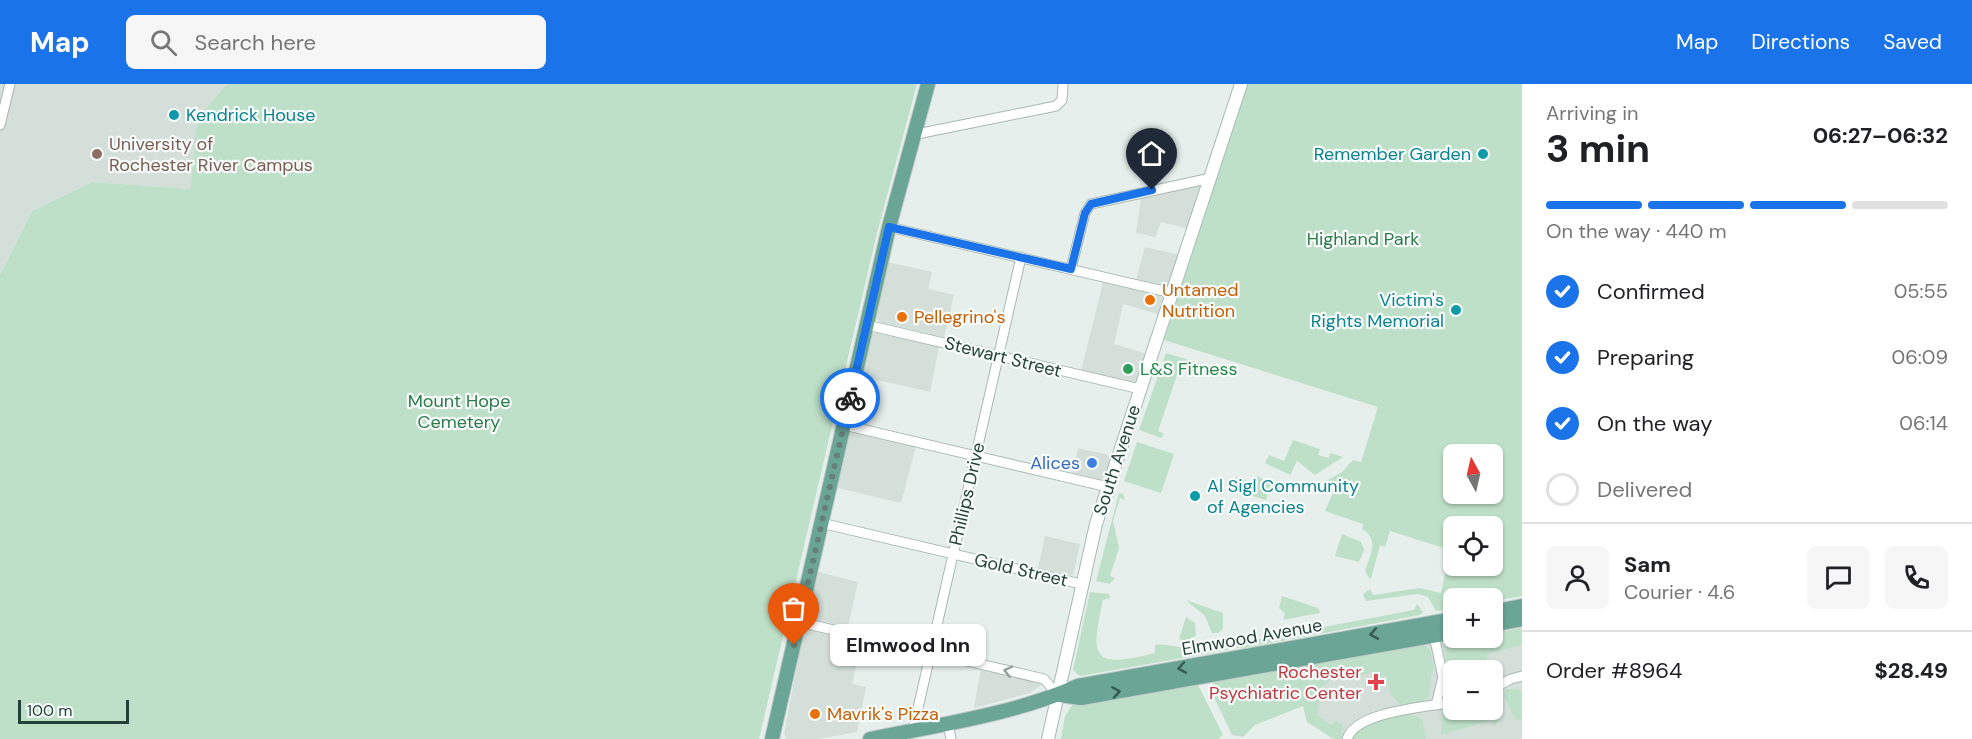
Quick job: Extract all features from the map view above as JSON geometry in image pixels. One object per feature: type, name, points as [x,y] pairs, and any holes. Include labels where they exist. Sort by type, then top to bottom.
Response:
[{"type":"main road","points":[[772,739],[889,227],[912,135],[928,84]]},
{"type":"main road","name":"South Avenue","points":[[1048,739],[1081,584],[1108,487],[1241,84]]},
{"type":"main road","points":[[1503,610],[1522,606]]},
{"type":"main road","points":[[1503,623],[1522,619]]},
{"type":"main road","name":"Elmwood Avenue","points":[[870,739],[948,723],[1058,695],[1081,698],[1433,630],[1443,625]]},
{"type":"main road","name":"Elmwood Avenue","points":[[1433,630],[1443,631]]},
{"type":"street","points":[[0,125],[10,84]]},
{"type":"street","points":[[912,135],[1050,107],[1062,100],[1063,84]]},
{"type":"street","points":[[1071,269],[1085,213],[1091,204],[1211,178]]},
{"type":"street","points":[[889,227],[1172,293]]},
{"type":"street","name":"Phillips Drive","points":[[913,730],[1021,257]]},
{"type":"street","name":"Stewart Street","points":[[867,325],[1140,389]]},
{"type":"street","points":[[844,425],[1108,487]]},
{"type":"street","name":"Gold Street","points":[[821,523],[1081,584]]},
{"type":"street","points":[[799,622],[1044,679],[1058,695]]},
{"type":"street","points":[[1433,630],[1443,677],[1436,705]]},
{"type":"street","points":[[1503,683],[1522,676]]},
{"type":"street","points":[[1347,739],[1353,727],[1369,718],[1443,704]]},
{"type":"street","points":[[948,723],[951,739]]},
{"type":"shaded area","name":"University of Rochester River Campus","points":[[0,84],[227,84],[201,114],[196,127],[192,189],[92,182],[32,211],[0,275]]},
{"type":"shaded area","points":[[1211,178],[1193,230],[1161,222],[1155,237],[1136,233],[1142,192]]},
{"type":"shaded area","points":[[1145,247],[1185,256],[1164,316],[1123,304],[1114,344],[1151,355],[1140,389],[1080,375],[1104,278],[1135,285]]},
{"type":"shaded area","points":[[887,262],[932,272],[928,289],[954,295],[944,337],[880,322],[875,317]]},
{"type":"shaded area","points":[[877,333],[939,347],[930,392],[860,376],[870,335]]},
{"type":"shaded area","points":[[844,425],[917,442],[901,503],[830,486]]},
{"type":"shaded area","points":[[1078,448],[1118,457],[1108,487],[1071,478]]},
{"type":"shaded area","points":[[1045,536],[1080,544],[1073,576],[1038,568]]},
{"type":"shaded area","points":[[815,571],[858,582],[846,636],[862,640],[852,684],[866,687],[857,732],[818,739],[787,739],[784,734]]},
{"type":"shaded area","name":"Rochester Psychiatric Center","points":[[1522,628],[1522,739],[1334,739],[1307,722],[1296,667],[1443,642],[1443,648],[1503,648],[1503,631]]},
{"type":"shaded area","points":[[981,668],[1044,683],[1030,693],[974,708]]},
{"type":"green space","name":"Mount Hope Cemetery","points":[[227,84],[917,84],[877,233],[759,739],[0,739],[0,275],[32,211],[92,182],[191,189],[196,127],[201,114]]},
{"type":"green space","name":"Highland Park","points":[[1248,84],[1522,84],[1522,596],[1503,599],[1503,588],[1443,588],[1443,610],[1436,611],[1428,597],[1418,594],[1366,601],[1363,594],[1370,589],[1373,595],[1420,588],[1441,593],[1445,576],[1503,576],[1503,516],[1443,516],[1443,548],[1390,531],[1385,547],[1380,545],[1371,579],[1369,578],[1365,571],[1371,554],[1371,538],[1362,529],[1363,524],[1325,511],[1333,493],[1323,483],[1342,472],[1353,460],[1361,462],[1378,407],[1164,340]]},
{"type":"green space","points":[[1166,353],[1202,364],[1201,372],[1180,366],[1158,431],[1164,434],[1161,438],[1139,430]]},
{"type":"green space","points":[[1293,440],[1320,449],[1318,455],[1329,458],[1330,453],[1343,457],[1315,475],[1297,461],[1290,475],[1265,463],[1269,455],[1284,461]]},
{"type":"green space","points":[[1137,442],[1174,454],[1161,493],[1124,481]]},
{"type":"green space","points":[[1257,476],[1283,489],[1270,486],[1266,500],[1233,490],[1235,477],[1255,483]]},
{"type":"green space","points":[[1119,493],[1123,494],[1125,500],[1120,498],[1113,521],[1119,548],[1110,576],[1115,578],[1110,584],[1096,581]]},
{"type":"green space","points":[[1342,534],[1361,542],[1364,550],[1359,562],[1335,556]]},
{"type":"green space","points":[[1090,592],[1109,594],[1110,598],[1103,600],[1097,635],[1100,655],[1107,659],[1134,658],[1155,653],[1155,645],[1185,647],[1223,641],[1227,643],[1228,650],[1080,676],[1073,670]]},
{"type":"green space","points":[[1282,596],[1318,608],[1320,613],[1283,620],[1285,613],[1279,608]]},
{"type":"green space","points":[[1186,600],[1223,613],[1223,629],[1218,633],[1212,633],[1205,616]]},
{"type":"green space","points":[[1417,604],[1423,612],[1420,615],[1237,648],[1236,643],[1241,636],[1244,642],[1414,610]]},
{"type":"green space","points":[[1186,617],[1195,623],[1196,636],[1184,641],[1179,639]]},
{"type":"green space","points":[[1522,628],[1522,645],[1487,654],[1487,660],[1447,660],[1445,648],[1503,648],[1503,631]]},
{"type":"green space","points":[[1423,645],[1430,649],[1434,669],[1430,692],[1426,700],[1401,705],[1391,695],[1386,676],[1380,677],[1375,672],[1351,677],[1349,671],[1334,677],[1317,691],[1321,695],[1317,715],[1331,725],[1336,721],[1343,726],[1341,739],[1334,739],[1307,722],[1303,706],[1255,725],[1243,737],[1232,735],[1215,699],[1213,681]]},
{"type":"green space","points":[[1198,685],[1223,735],[1218,739],[1061,739],[1065,716],[1073,704]]},
{"type":"green space","points":[[1506,689],[1516,689],[1522,692],[1522,719],[1515,720],[1504,695]]},
{"type":"green space","points":[[1442,712],[1443,720],[1492,720],[1441,735]]},
{"type":"green space","points":[[1409,714],[1422,719],[1426,739],[1352,739],[1353,733],[1366,723]]},
{"type":"way so far","points":[[794,645],[850,398]]},
{"type":"place","name":"Kendrick House","points":[[174,115]]},
{"type":"place","name":"University of Rochester River Campus","points":[[97,154]]},
{"type":"place","name":"Remember Garden","points":[[1483,154]]},
{"type":"place","name":"Untamed Nutrition","points":[[1150,300]]},
{"type":"place","name":"Victim's Rights Memorial","points":[[1456,310]]},
{"type":"place","name":"Pellegrino's","points":[[902,317]]},
{"type":"place","name":"L&S Fitness","points":[[1128,369]]},
{"type":"place","name":"Alices","points":[[1092,463]]},
{"type":"place","name":"Al Sigl Community of Agencies","points":[[1195,496]]},
{"type":"place","name":"Elmwood Inn","points":[[794,645]]},
{"type":"place","name":"Rochester Psychiatric Center","points":[[1376,682]]},
{"type":"place","name":"Mavrik's Pizza","points":[[815,714]]},
{"type":"route","points":[[850,398],[889,227],[1071,269],[1085,213],[1091,204],[1152,190]]}]
